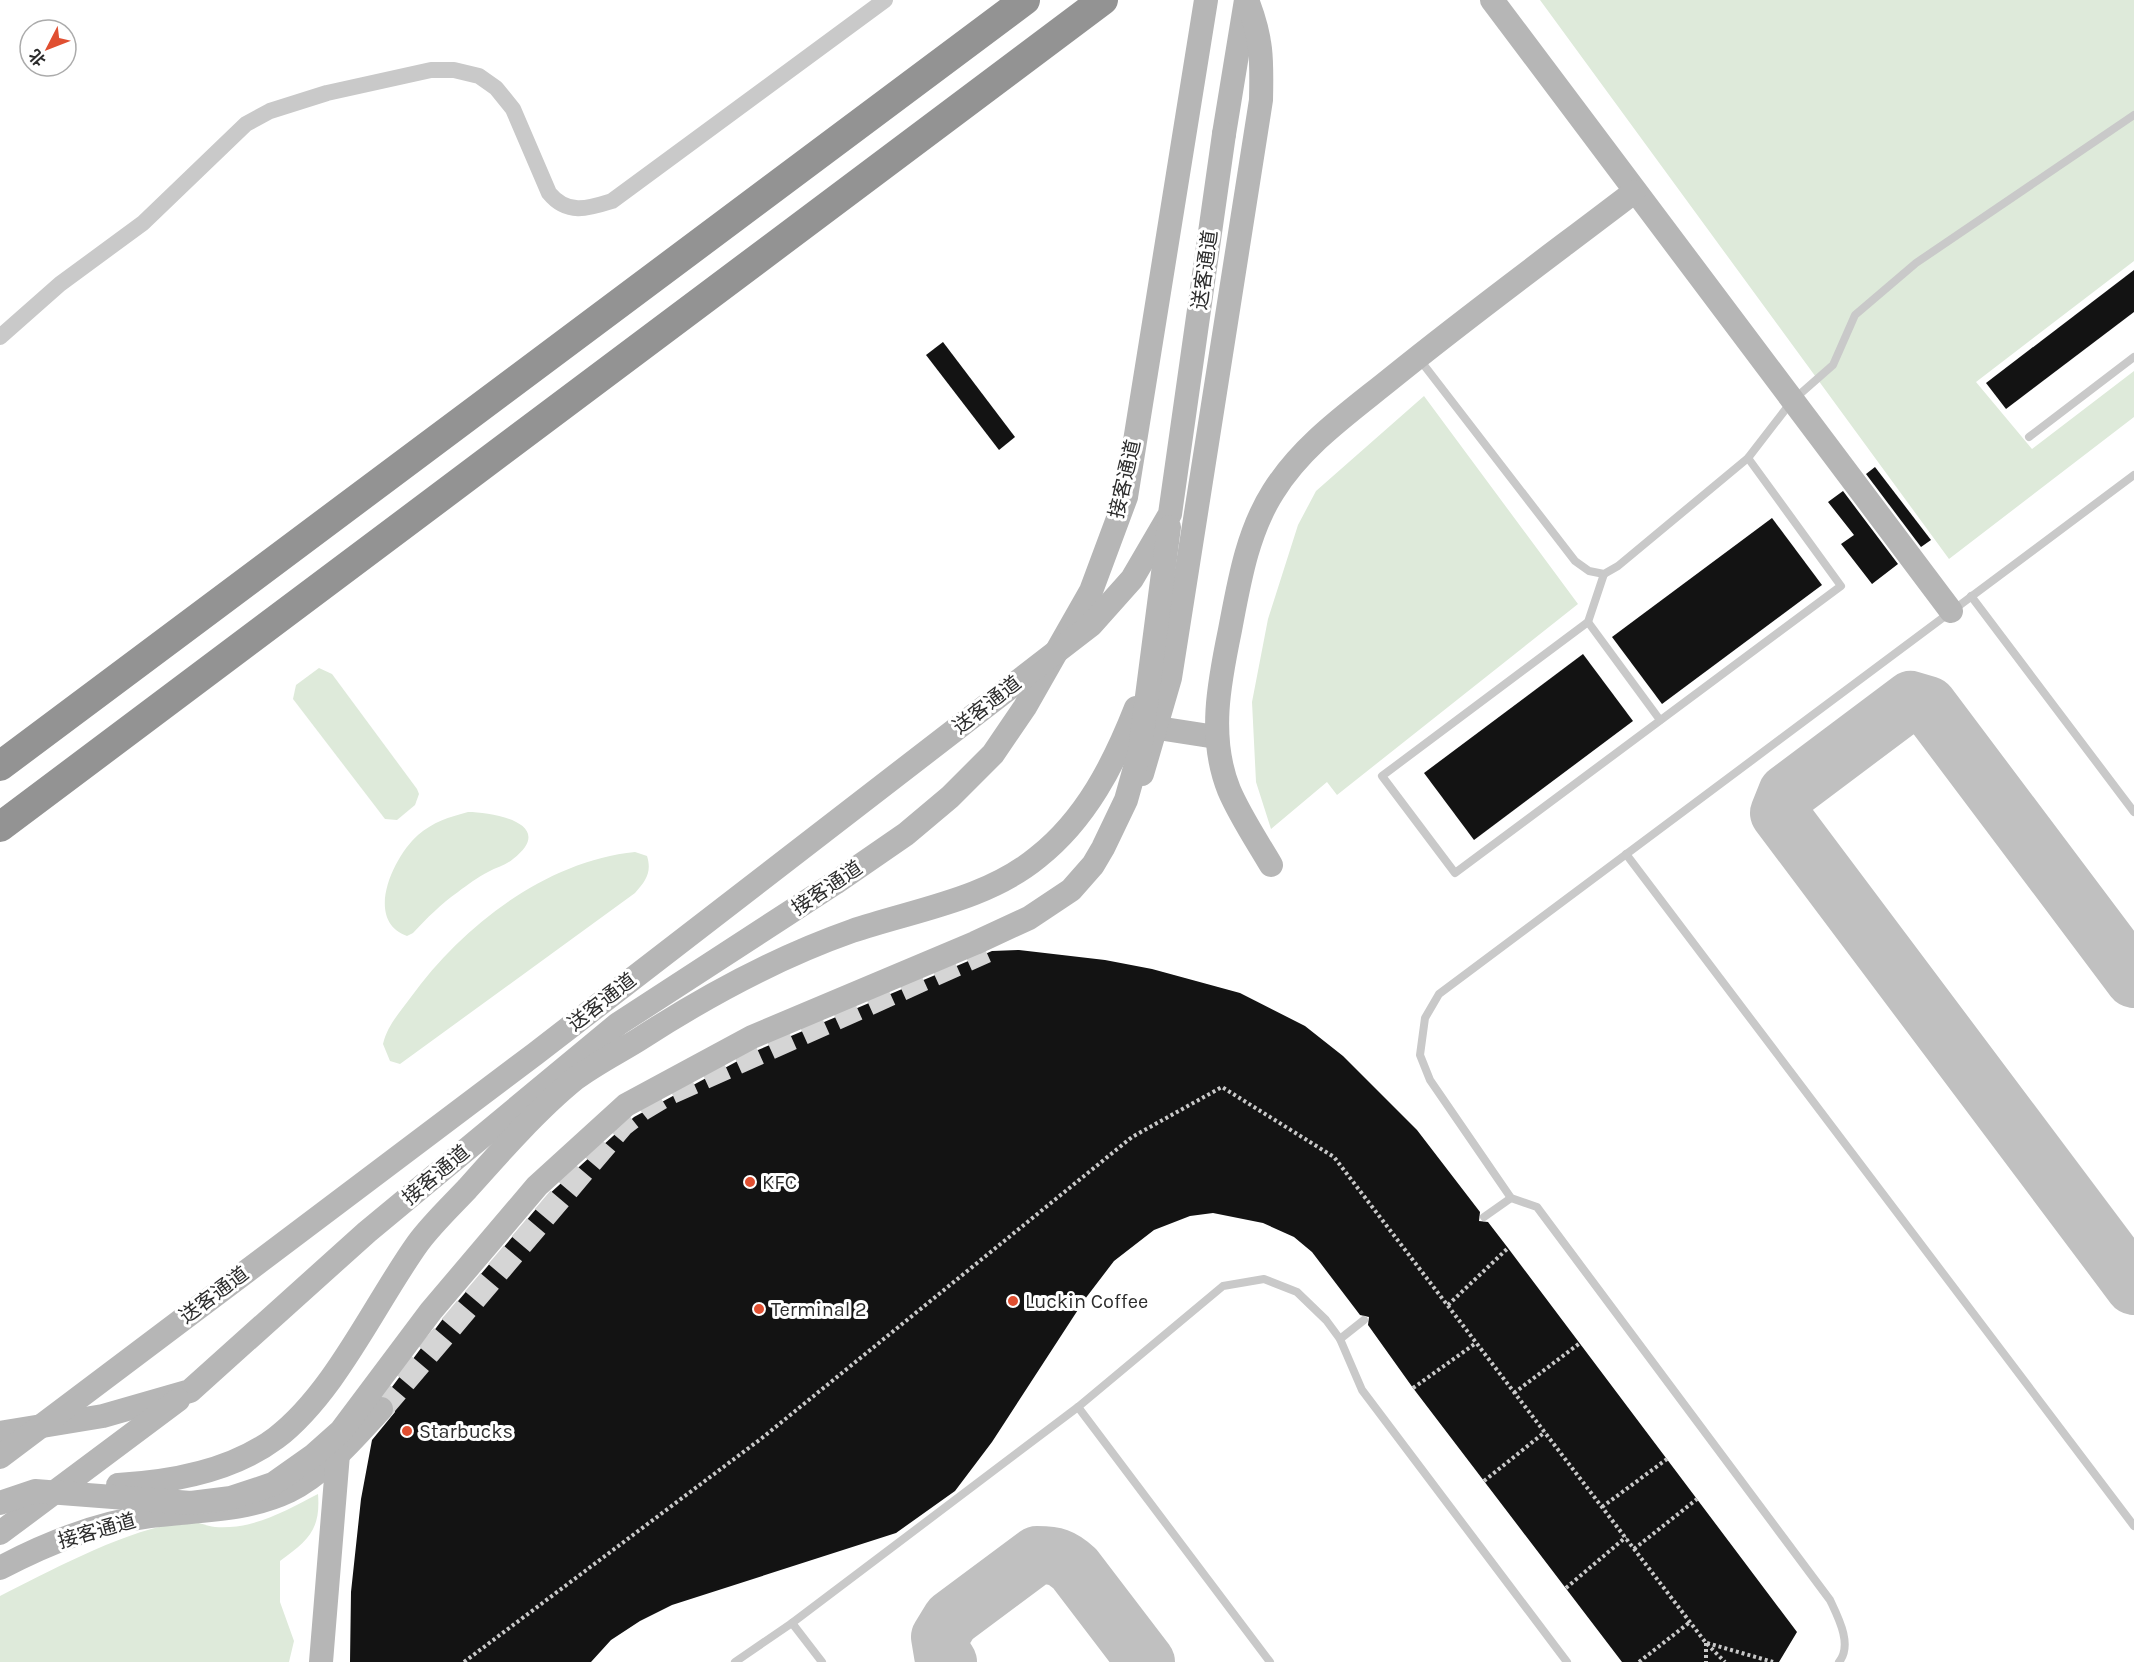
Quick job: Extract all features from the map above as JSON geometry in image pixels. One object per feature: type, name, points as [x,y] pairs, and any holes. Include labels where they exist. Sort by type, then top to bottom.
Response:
[{"type":"highway","points":[[0,766],[1024,0]]},
{"type":"highway","points":[[0,828],[1103,0]]},
{"type":"main road","name":"接客通道","points":[[0,1432],[103,1416],[190,1391],[367,1232],[618,1024],[835,883],[906,834],[950,797],[993,754],[1005,738],[1091,591],[1126,497],[1206,0]]},
{"type":"main road","points":[[986,951],[1060,912],[1103,869],[1122,836],[1158,729],[1172,666],[1261,100],[1262,51],[1258,29],[1247,0]]},
{"type":"main road","name":"送客通道","points":[[35,1491],[191,1503],[215,1501],[265,1487],[314,1455],[341,1431],[431,1311],[537,1186],[626,1105],[752,1037],[1029,918],[1071,890],[1093,866],[1126,800],[1140,750],[1170,514],[1224,134],[1247,0]]},
{"type":"main road","points":[[1492,0],[1951,611]]},
{"type":"main road","points":[[1271,865],[1229,790],[1221,765],[1216,736],[1220,675],[1239,582],[1252,536],[1272,493],[1313,441],[1418,357],[1634,192]]},
{"type":"main road","name":"送客通道","points":[[0,1457],[535,1054],[1091,625],[1132,579],[1170,514]]},
{"type":"main road","name":"送客通道","points":[[0,1503],[35,1491],[153,1483],[213,1469],[251,1453],[276,1438],[319,1392],[419,1241],[500,1152],[575,1080],[694,1004],[773,962],[853,931],[950,902],[999,881],[1035,860],[1081,812],[1104,779],[1119,752],[1148,679]]},
{"type":"main road","points":[[1158,729],[1216,736]]},
{"type":"main road","points":[[0,1533],[190,1391]]},
{"type":"main road","name":"接客通道","points":[[0,1568],[79,1532],[111,1523],[262,1502],[305,1481],[338,1454],[381,1409]]},
{"type":"main road","points":[[321,1662],[338,1454]]},
{"type":"street","points":[[0,337],[60,284],[143,223],[246,124],[270,111],[327,93],[431,70],[454,70],[479,76],[496,88],[513,109],[549,193],[557,203],[575,210],[591,208],[612,201],[885,0]]},
{"type":"lane","points":[[1418,357],[1575,561],[1588,571],[1604,574],[1618,566],[1748,458],[1792,401],[1833,365],[1855,315],[1917,263],[2134,115]]},
{"type":"lane","points":[[2029,436],[2134,357]]},
{"type":"lane","points":[[1604,574],[1588,622],[1382,776],[1455,873],[1841,586],[1748,458]]},
{"type":"lane","points":[[1839,1662],[1843,1658],[1844,1630],[1830,1600],[1537,1207],[1511,1197],[1430,1080],[1420,1055],[1425,1018],[1439,994],[2133,477]]},
{"type":"lane","points":[[1971,596],[2134,812]]},
{"type":"lane","points":[[1588,622],[1660,720]]},
{"type":"lane","points":[[1626,854],[2134,1526]]},
{"type":"lane","points":[[1484,1217],[1511,1197]]},
{"type":"lane","points":[[735,1662],[792,1623],[1078,1407],[1222,1286],[1264,1279],[1297,1292],[1326,1320],[1340,1339],[1362,1390],[1567,1662]]},
{"type":"lane","points":[[1340,1339],[1364,1320]]},
{"type":"lane","points":[[1078,1407],[1270,1662]]},
{"type":"lane","points":[[792,1623],[822,1662]]},
{"type":"path","points":[[1447,1305],[1508,1248]]},
{"type":"path","points":[[1413,1388],[1476,1343]]},
{"type":"path","points":[[1514,1393],[1580,1343]]},
{"type":"path","points":[[1484,1481],[1545,1432]]},
{"type":"path","points":[[1602,1508],[1667,1459]]},
{"type":"path","points":[[1634,1549],[1697,1498]]},
{"type":"path","points":[[1566,1588],[1626,1538]]},
{"type":"path","points":[[1639,1662],[1690,1622]]},
{"type":"path","points":[[1706,1643],[1706,1662]]},
{"type":"path","points":[[1706,1643],[1725,1662]]},
{"type":"path","points":[[1706,1643],[1773,1662]]},
{"type":"green space","points":[[1540,0],[2134,0],[2134,261],[1976,382],[2032,449],[2134,371],[2134,417],[1949,559]]},
{"type":"green space","points":[[1424,396],[1578,604],[1337,795],[1327,782],[1271,829],[1256,782],[1252,702],[1268,619],[1298,525],[1316,491]]},
{"type":"green space","points":[[319,668],[332,674],[417,789],[419,794],[415,805],[397,820],[385,819],[293,699],[296,685]]},
{"type":"green space","points":[[468,812],[492,814],[517,822],[525,829],[528,837],[525,847],[510,861],[480,876],[452,897],[407,936],[394,928],[387,916],[385,903],[392,872],[409,845],[424,830],[442,820]]},
{"type":"green space","points":[[635,852],[647,856],[649,867],[645,880],[635,893],[400,1064],[390,1061],[383,1044],[394,1019],[432,971],[481,922],[538,883],[570,868],[602,858]]},
{"type":"green space","points":[[318,1494],[317,1517],[310,1534],[305,1541],[280,1561],[280,1602],[294,1641],[289,1662],[0,1662],[0,1596],[92,1551],[142,1532],[188,1522],[215,1527],[242,1526],[268,1518]]},
{"type":"building","points":[[2134,270],[2134,312],[2006,409],[1986,383]]},
{"type":"building","points":[[943,342],[1015,437],[999,450],[926,355]]},
{"type":"building","points":[[1875,467],[1931,540],[1921,547],[1866,474]]},
{"type":"building","points":[[1843,491],[1898,564],[1872,584],[1841,544],[1854,535],[1828,502]]},
{"type":"building","points":[[1772,518],[1822,585],[1662,704],[1612,637]]},
{"type":"building","points":[[1583,654],[1633,721],[1474,840],[1424,773]]},
{"type":"building","name":"Terminal 2","points":[[1019,950],[1105,960],[1152,969],[1240,993],[1305,1026],[1343,1056],[1417,1130],[1480,1212],[1479,1221],[1488,1222],[1797,1632],[1779,1662],[1622,1662],[1413,1388],[1368,1325],[1369,1317],[1360,1315],[1312,1252],[1294,1237],[1263,1223],[1213,1213],[1190,1216],[1154,1230],[1114,1261],[1085,1299],[992,1442],[955,1491],[896,1533],[672,1605],[640,1621],[611,1640],[591,1662],[350,1662],[351,1592],[361,1499],[372,1440],[395,1412],[394,1404],[386,1395],[442,1320],[547,1196],[634,1117],[758,1050],[992,951]]},
{"type":"taxiway","points":[[2134,979],[1928,705],[1911,700],[1787,793],[1779,813],[2134,1286]]},
{"type":"taxiway","points":[[948,1662],[943,1655],[940,1637],[951,1619],[1037,1555],[1058,1558],[1075,1569],[1146,1662]]},
{"type":"tunnel","points":[[381,1409],[622,1125],[642,1109],[667,1094],[986,951]]},
{"type":"place","name":"KFC","points":[[750,1182]]},
{"type":"place","name":"Luckin Coffee","points":[[1013,1301]]},
{"type":"place","name":"Terminal 2","points":[[759,1309]]},
{"type":"place","name":"Starbucks","points":[[407,1431]]}]
